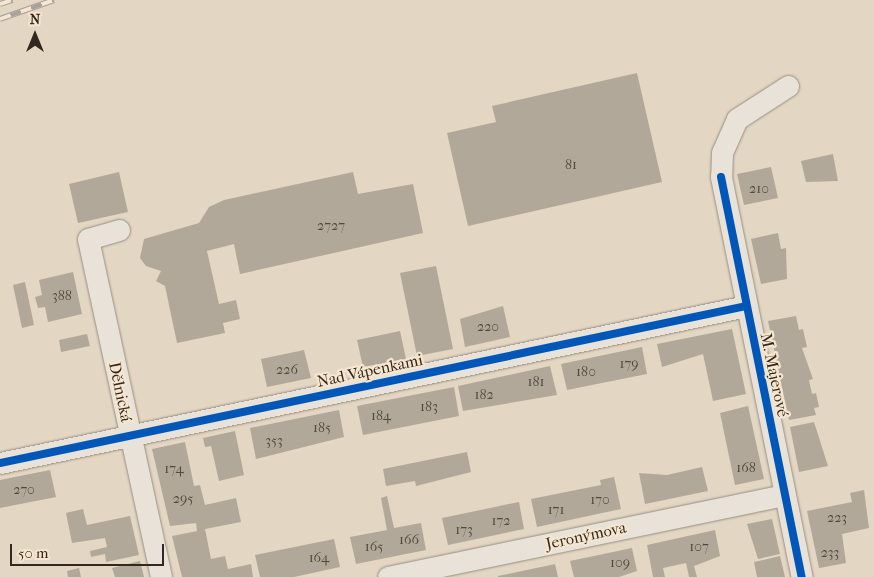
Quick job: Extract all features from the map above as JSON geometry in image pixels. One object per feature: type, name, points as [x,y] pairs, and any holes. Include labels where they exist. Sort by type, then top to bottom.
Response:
[{"type":"street","name":"M. Majerové","points":[[788,86],[737,119],[722,153],[721,177],[802,577]]},
{"type":"street","name":"Dělnická","points":[[119,230],[88,238],[129,436],[161,577]]},
{"type":"street","name":"Nad Vápenkami","points":[[0,464],[746,306]]},
{"type":"street","name":"Jeronýmova","points":[[388,577],[785,494]]},
{"type":"building","points":[[637,73],[662,182],[468,226],[447,133],[496,122],[492,106]]},
{"type":"building","points":[[833,154],[838,181],[806,182],[801,161]]},
{"type":"building","points":[[771,167],[778,198],[744,205],[737,174]]},
{"type":"building","points":[[119,172],[128,212],[78,223],[69,184]]},
{"type":"building","points":[[353,172],[358,194],[413,184],[423,233],[240,274],[234,244],[207,251],[219,304],[236,300],[240,319],[223,323],[225,333],[177,343],[165,286],[156,281],[161,271],[146,266],[140,258],[144,239],[199,223],[209,207],[224,200]]},
{"type":"building","points":[[778,233],[781,249],[786,248],[787,279],[761,284],[751,239]]},
{"type":"building","points":[[436,266],[453,349],[417,356],[400,273]]},
{"type":"building","points":[[73,272],[82,314],[48,322],[45,307],[38,308],[35,297],[42,295],[39,280]]},
{"type":"building","points":[[25,282],[34,325],[22,328],[13,285]]},
{"type":"building","points":[[503,306],[510,337],[465,347],[460,319]]},
{"type":"building","points":[[796,316],[799,330],[803,329],[807,347],[802,348],[813,379],[809,380],[812,394],[816,393],[819,407],[814,408],[816,415],[789,420],[768,321]]},
{"type":"building","points":[[732,329],[746,394],[713,401],[703,354],[662,367],[657,344]]},
{"type":"building","points":[[400,331],[406,359],[363,367],[357,340]]},
{"type":"building","points":[[87,334],[90,346],[61,352],[59,340]]},
{"type":"building","points":[[642,347],[647,374],[567,390],[561,364]]},
{"type":"building","points":[[304,350],[311,378],[267,387],[261,359]]},
{"type":"building","points":[[550,366],[557,395],[463,411],[458,386]]},
{"type":"building","points":[[454,387],[459,416],[363,435],[357,406]]},
{"type":"building","points":[[748,406],[764,479],[735,485],[720,413]]},
{"type":"building","points":[[339,410],[344,437],[256,459],[250,428]]},
{"type":"building","points":[[814,422],[828,466],[799,472],[790,427]]},
{"type":"building","points":[[235,431],[244,475],[219,481],[211,446],[205,447],[203,438]]},
{"type":"building","points":[[185,442],[194,486],[200,485],[205,505],[236,498],[241,522],[205,529],[211,559],[225,556],[228,569],[251,564],[253,577],[182,577],[172,536],[197,531],[196,523],[170,526],[152,449]]},
{"type":"building","points":[[467,452],[471,472],[416,486],[415,481],[386,486],[383,469]]},
{"type":"building","points":[[702,467],[708,491],[645,504],[639,473],[667,475]]},
{"type":"building","points":[[50,470],[56,497],[0,508],[0,480]]},
{"type":"building","points":[[614,477],[621,509],[537,527],[531,499],[601,485],[600,480]]},
{"type":"building","points":[[864,490],[869,528],[842,534],[846,563],[819,568],[807,511],[852,502],[850,493]]},
{"type":"building","points":[[387,496],[394,528],[421,523],[426,550],[356,564],[350,537],[387,530],[381,498]]},
{"type":"building","points":[[519,502],[524,529],[448,545],[442,518]]},
{"type":"building","points":[[83,509],[87,525],[130,516],[139,555],[106,562],[105,554],[91,557],[90,551],[107,547],[105,538],[72,543],[66,513]]},
{"type":"building","points":[[772,519],[780,554],[758,559],[747,524]]},
{"type":"building","points":[[715,530],[720,556],[694,566],[697,577],[689,577],[686,563],[663,568],[665,577],[653,577],[647,545]]},
{"type":"building","points":[[334,539],[340,567],[294,577],[260,577],[255,555]]},
{"type":"building","points":[[632,548],[637,571],[619,577],[574,577],[570,561]]},
{"type":"building","points":[[780,556],[785,577],[757,577],[754,562]]},
{"type":"building","points":[[140,561],[144,577],[115,577],[112,568]]},
{"type":"building","points":[[555,564],[558,577],[498,577],[498,576]]},
{"type":"building","points":[[79,568],[81,577],[68,577],[67,571]]},
{"type":"railway","points":[[0,4],[12,0]]},
{"type":"railway","points":[[0,19],[54,0]]},
{"type":"cycle path","points":[[721,177],[802,577]]},
{"type":"cycle path","points":[[0,463],[746,306]]}]
